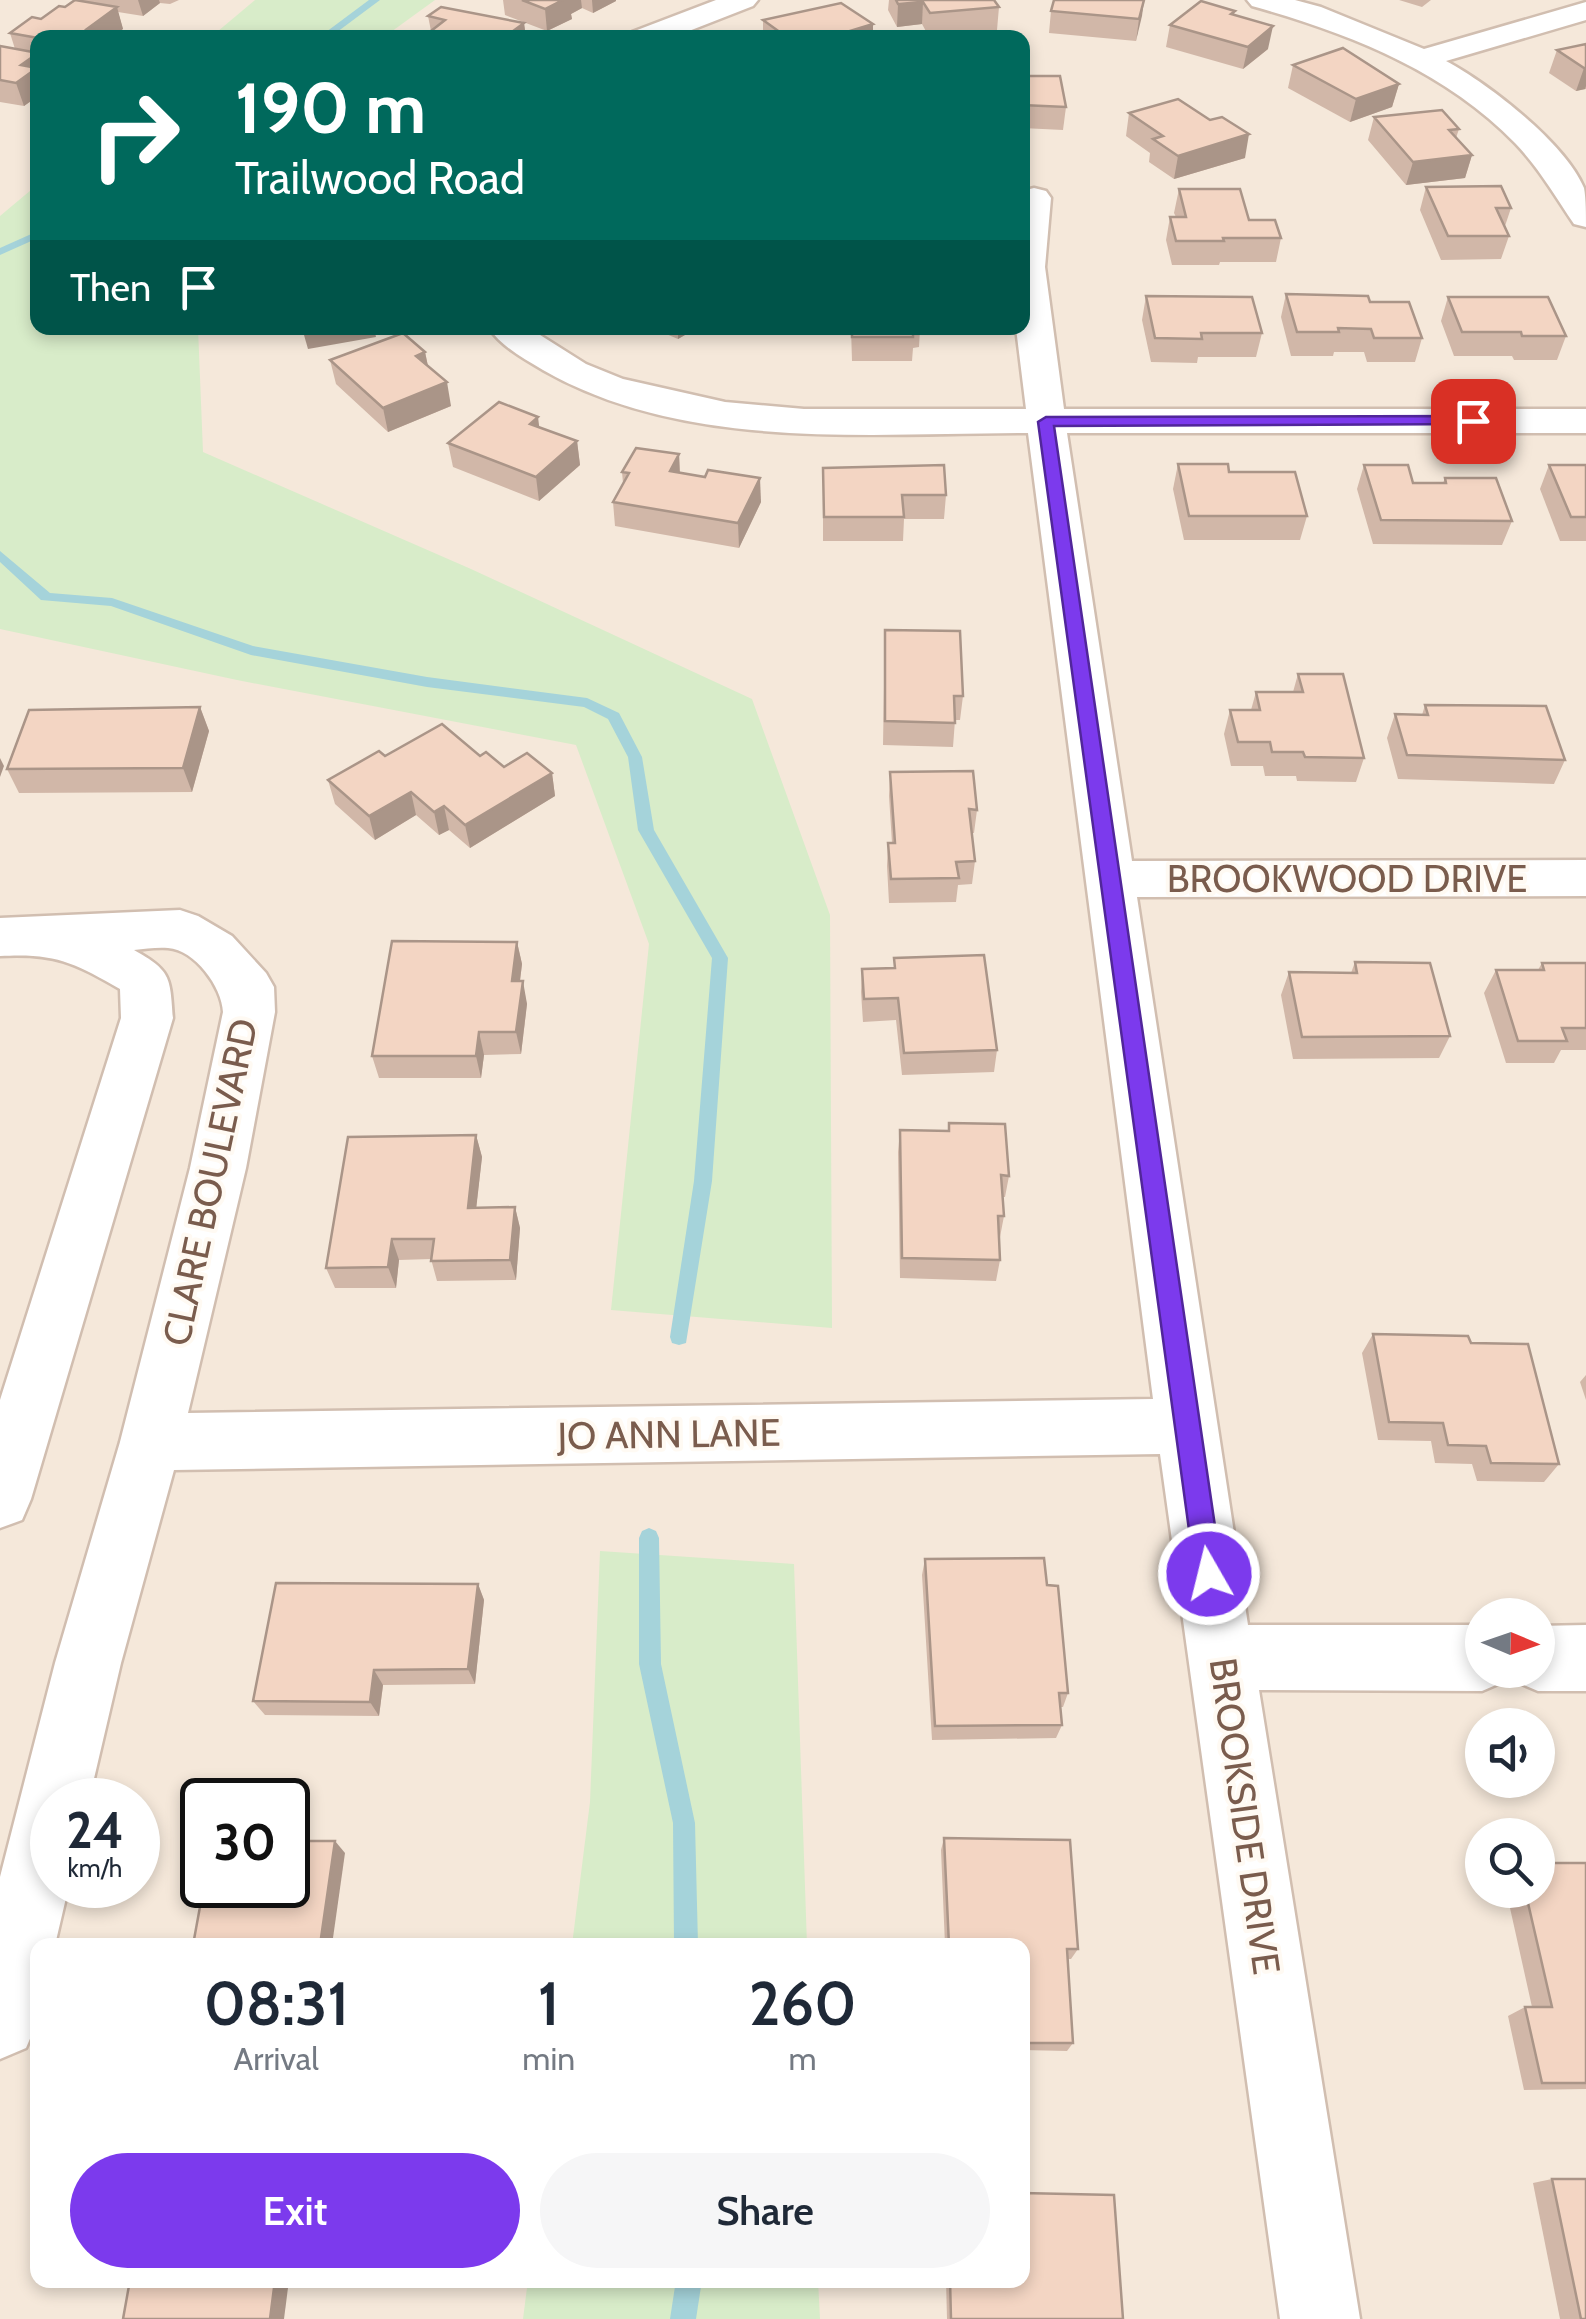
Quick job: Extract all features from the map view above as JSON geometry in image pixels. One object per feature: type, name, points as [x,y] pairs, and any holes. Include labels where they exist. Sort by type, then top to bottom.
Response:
[{"type":"street","points":[[665,30],[743,0]]},
{"type":"street","points":[[1262,0],[1324,18],[1420,59],[1494,104],[1550,159],[1586,217]]},
{"type":"street","points":[[1420,59],[1586,11]]},
{"type":"street","name":"BROOKSIDE DRIVE","points":[[1030,237],[1034,198]]},
{"type":"street","name":"BROOKSIDE DRIVE","points":[[1030,291],[1108,878],[1320,2319]]},
{"type":"street","points":[[515,335],[570,371],[622,392],[683,408],[804,421],[1586,420]]},
{"type":"street","name":"BROOKWOOD DRIVE","points":[[1108,878],[1586,878]]},
{"type":"street","name":"CLARE BOULEVARD","points":[[0,2022],[23,1818],[152,1442],[218,1168],[249,1012],[248,987],[214,949],[180,929],[27,937]]},
{"type":"street","name":"CLARE BOULEVARD","points":[[0,1498],[147,1018],[144,980],[104,956],[27,937]]},
{"type":"street","name":"JO ANN LANE","points":[[152,1442],[1188,1426]]},
{"type":"street","points":[[1221,1657],[1465,1658]]},
{"type":"street","points":[[1555,1658],[1586,1658]]},
{"type":"shaded area","points":[[0,0],[1586,0],[1586,2319],[0,2319]]},
{"type":"green space","points":[[255,0],[435,0],[394,30],[219,30]]},
{"type":"green space","points":[[30,191],[30,335],[198,335],[203,452],[471,569],[752,699],[830,915],[832,1328],[611,1310],[649,944],[576,745],[237,680],[0,629],[0,216]]},
{"type":"green space","points":[[600,1551],[794,1564],[807,1938],[573,1938],[590,1802]]},
{"type":"green space","points":[[527,2288],[818,2288],[820,2319],[523,2319]]},
{"type":"building","points":[[75,0],[117,7],[87,29],[94,30],[30,30],[30,37],[10,33],[32,17],[41,19],[59,6],[65,7]]},
{"type":"building","points":[[522,0],[563,0],[545,9]]},
{"type":"building","points":[[896,0],[994,0],[999,7],[930,13],[923,2],[898,4]]},
{"type":"building","points":[[1054,0],[1144,0],[1139,19],[1051,11]]},
{"type":"building","points":[[1201,1],[1273,26],[1248,47],[1170,25]]},
{"type":"building","points":[[841,3],[873,24],[853,30],[777,30],[763,20]]},
{"type":"building","points":[[441,7],[524,23],[514,30],[432,30],[445,20],[428,16]]},
{"type":"building","points":[[1586,44],[1586,68],[1557,50]]},
{"type":"building","points":[[0,46],[30,52],[30,59],[21,65],[30,67],[30,73],[16,83],[0,80]]},
{"type":"building","points":[[1343,48],[1399,84],[1356,99],[1293,65]]},
{"type":"building","points":[[1030,76],[1060,76],[1066,107],[1030,105]]},
{"type":"building","points":[[1178,99],[1210,120],[1222,117],[1249,134],[1178,156],[1153,139],[1163,136],[1129,113]]},
{"type":"building","points":[[1442,110],[1459,129],[1449,130],[1472,155],[1413,162],[1374,117]]},
{"type":"building","points":[[1501,186],[1511,208],[1496,208],[1509,236],[1448,236],[1426,187]]},
{"type":"building","points":[[1179,189],[1240,189],[1249,220],[1275,220],[1281,238],[1176,241],[1170,217],[1186,217]]},
{"type":"building","points":[[1286,294],[1368,296],[1370,302],[1409,302],[1422,338],[1374,338],[1371,329],[1297,332]]},
{"type":"building","points":[[1146,296],[1252,297],[1262,333],[1201,333],[1202,339],[1155,338]]},
{"type":"building","points":[[1448,297],[1548,297],[1566,336],[1462,332]]},
{"type":"building","points":[[405,335],[425,352],[416,356],[447,382],[383,408],[330,360]]},
{"type":"building","points":[[852,335],[913,335],[913,337]]},
{"type":"building","points":[[499,402],[538,417],[530,424],[577,441],[536,477],[448,443]]},
{"type":"building","points":[[636,448],[679,454],[670,471],[705,477],[708,470],[760,478],[738,523],[613,502],[629,473],[622,472]]},
{"type":"building","points":[[1178,464],[1228,464],[1229,472],[1295,472],[1307,516],[1189,516]]},
{"type":"building","points":[[944,465],[946,495],[902,495],[904,517],[824,517],[823,468]]},
{"type":"building","points":[[1364,465],[1408,465],[1413,483],[1446,483],[1445,478],[1496,478],[1512,521],[1381,520]]},
{"type":"building","points":[[1549,465],[1586,465],[1586,517],[1571,517]]},
{"type":"building","points":[[885,630],[960,631],[963,696],[954,696],[955,723],[885,721]]},
{"type":"building","points":[[1298,674],[1343,674],[1364,758],[1305,757],[1303,752],[1272,752],[1270,742],[1238,742],[1230,710],[1260,710],[1256,692],[1303,692]]},
{"type":"building","points":[[1425,705],[1546,706],[1565,760],[1407,755],[1395,714],[1428,715]]},
{"type":"building","points":[[200,707],[183,768],[7,769],[29,710]]},
{"type":"building","points":[[442,724],[480,756],[486,752],[504,767],[527,753],[552,773],[465,825],[444,806],[434,812],[411,792],[369,816],[328,780],[379,751],[385,756]]},
{"type":"building","points":[[973,771],[977,810],[969,809],[975,861],[956,862],[959,878],[891,879],[888,843],[895,843],[890,772]]},
{"type":"building","points":[[392,941],[517,942],[512,981],[523,981],[516,1032],[479,1032],[476,1056],[372,1056]]},
{"type":"building","points":[[984,955],[997,1050],[904,1053],[898,998],[864,999],[862,969],[895,968],[894,958]]},
{"type":"building","points":[[1355,962],[1430,963],[1450,1036],[1302,1037],[1289,972],[1357,973]]},
{"type":"building","points":[[1542,963],[1586,963],[1586,1028],[1562,1028],[1567,1041],[1518,1041],[1496,970],[1544,970]]},
{"type":"building","points":[[949,1123],[1005,1124],[1009,1176],[1001,1175],[1004,1216],[998,1216],[1000,1260],[902,1258],[900,1130],[949,1131]]},
{"type":"building","points":[[476,1135],[468,1208],[515,1207],[510,1260],[431,1261],[434,1239],[392,1239],[388,1267],[326,1268],[348,1137]]},
{"type":"building","points":[[1373,1334],[1468,1336],[1471,1343],[1528,1344],[1559,1464],[1491,1463],[1486,1446],[1448,1445],[1443,1423],[1389,1422]]},
{"type":"building","points":[[1044,1558],[1047,1585],[1058,1586],[1068,1693],[1059,1693],[1062,1725],[935,1726],[925,1559]]},
{"type":"building","points":[[276,1583],[478,1584],[468,1669],[374,1670],[370,1702],[253,1701]]},
{"type":"building","points":[[944,1838],[1070,1840],[1078,1949],[1067,1949],[1073,2043],[1030,2043],[1030,1938],[949,1938]]},
{"type":"building","points":[[310,1841],[335,1841],[321,1938],[194,1938],[200,1908],[310,1908]]},
{"type":"building","points":[[1555,1863],[1586,1863],[1586,2083],[1542,2083],[1525,2007],[1552,2007],[1529,1908],[1555,1908]]},
{"type":"building","points":[[1552,2179],[1586,2179],[1586,2319],[1581,2319]]},
{"type":"building","points":[[1030,2193],[1114,2195],[1123,2319],[951,2319],[950,2288],[1030,2288]]},
{"type":"building","points":[[129,2288],[274,2288],[270,2319],[123,2319]]},
{"type":"waterway","points":[[333,30],[375,0]]},
{"type":"waterway","points":[[0,252],[30,238]]},
{"type":"waterway","points":[[0,555],[46,597],[112,602],[251,650],[427,682],[587,703],[614,716],[635,757],[646,830],[720,958],[703,1181],[679,1337]]},
{"type":"waterway","points":[[649,1538],[650,1664],[684,1823],[686,1938]]},
{"type":"waterway","points":[[683,2319],[688,2288]]},
{"type":"route","points":[[1209,1574],[1046,422],[1473,421]]}]
